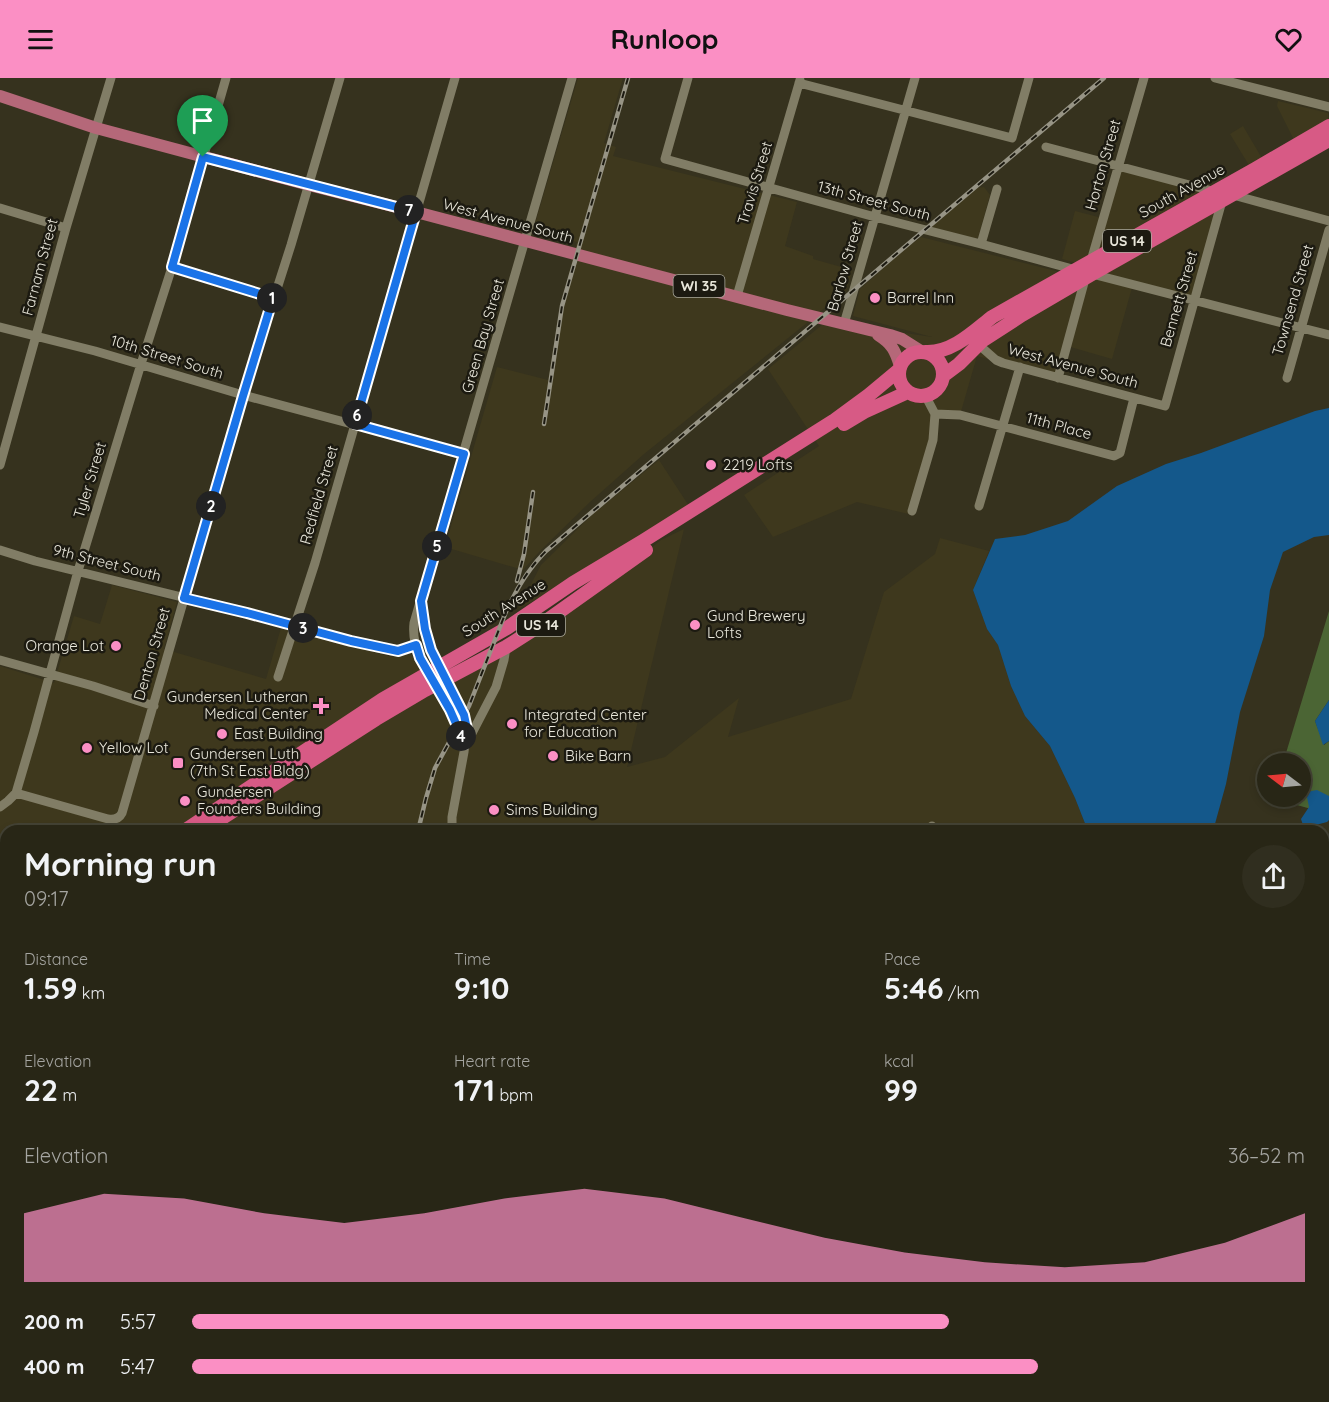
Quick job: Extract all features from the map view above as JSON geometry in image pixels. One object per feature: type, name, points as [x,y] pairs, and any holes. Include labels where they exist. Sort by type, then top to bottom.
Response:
[{"type":"highway","name":"South Avenue","points":[[1224,196],[1329,126]]},
{"type":"highway","name":"South Avenue","points":[[211,825],[396,706],[573,583],[835,420],[869,395],[899,368],[908,355],[935,352],[950,347],[992,317],[1086,271],[1329,140]]},
{"type":"highway","name":"South Avenue","points":[[926,395],[935,390],[943,376],[979,345],[1086,271]]},
{"type":"highway","points":[[923,352],[938,359],[943,376]]},
{"type":"highway","points":[[899,368],[901,384],[908,392],[914,395],[926,395]]},
{"type":"highway","name":"South Avenue","points":[[193,825],[360,714],[437,676],[506,646],[570,605],[639,554],[855,417],[908,392]]},
{"type":"main road","name":"West Avenue South","points":[[0,96],[96,128],[203,157],[890,335],[902,339],[923,352]]},
{"type":"main road","name":"West Avenue South","points":[[872,331],[890,343],[896,354],[899,368]]},
{"type":"street","name":"Farnam Street","points":[[0,465],[66,228],[111,78]]},
{"type":"street","name":"Tyler Street","points":[[16,793],[78,571],[172,267],[226,78]]},
{"type":"street","name":"Denton Street","points":[[16,793],[112,819],[119,818],[122,813],[243,396],[291,245],[340,78]]},
{"type":"street","name":"Redfield Street","points":[[278,677],[355,424],[455,78]]},
{"type":"street","name":"Green Bay Street","points":[[437,676],[420,658],[413,631],[572,78]]},
{"type":"street","name":"13th Street South","points":[[688,78],[665,159],[875,217],[1329,335]]},
{"type":"street","name":"Barlow Street","points":[[844,324],[915,78]]},
{"type":"street","points":[[800,81],[1012,138],[1029,78]]},
{"type":"street","name":"Horton Street","points":[[1058,378],[1086,271],[1144,78]]},
{"type":"street","points":[[1215,78],[1329,107]]},
{"type":"street","name":"Travis Street","points":[[737,296],[800,81]]},
{"type":"street","points":[[1046,147],[1224,196],[1329,221]]},
{"type":"street","points":[[981,244],[997,189]]},
{"type":"street","name":"Bennett Street","points":[[1165,406],[1224,196]]},
{"type":"street","points":[[0,208],[66,228]]},
{"type":"street","name":"Townsend Street","points":[[1287,378],[1329,230]]},
{"type":"street","points":[[172,267],[273,298]]},
{"type":"street","name":"10th Street South","points":[[0,327],[141,364],[243,396],[464,454]]},
{"type":"street","name":"West Avenue South","points":[[979,345],[1003,363],[1165,406]]},
{"type":"street","points":[[979,506],[1020,367]]},
{"type":"street","points":[[912,511],[933,440],[935,414],[926,395]]},
{"type":"street","name":"11th Place","points":[[935,414],[960,415],[1114,456],[1120,453],[1134,398]]},
{"type":"street","name":"9th Street South","points":[[0,550],[35,561],[398,651],[416,645]]},
{"type":"street","name":"Green Bay Street","points":[[421,601],[437,676]]},
{"type":"street","points":[[452,825],[453,806],[464,748],[496,687],[506,646]]},
{"type":"street","points":[[0,660],[154,706]]},
{"type":"street","points":[[437,676],[464,748]]},
{"type":"street","points":[[0,807],[16,793]]},
{"type":"shaded area","points":[[578,78],[623,78],[604,143],[616,147],[613,156],[797,202],[785,246],[813,256],[813,259],[852,270],[847,289],[644,454],[590,502],[523,570],[445,547],[497,367],[548,380],[560,309],[577,242],[539,233],[534,227]]},
{"type":"shaded area","points":[[1278,101],[1328,113],[1329,123],[1295,142],[1277,106]]},
{"type":"shaded area","points":[[1243,126],[1263,160],[1250,167],[1230,134]]},
{"type":"shaded area","points":[[1118,166],[1225,194],[1194,299],[1133,284],[1112,359],[1067,346],[1058,378],[977,356],[960,415],[935,415],[913,515],[857,502],[773,537],[744,495],[819,446],[768,369],[828,320],[932,337],[853,316],[860,289],[921,237],[1056,271],[1058,274],[1080,264],[1062,259],[1075,211],[1102,218]]},
{"type":"shaded area","points":[[984,187],[990,195],[978,238],[931,227],[977,188]]},
{"type":"shaded area","points":[[659,460],[689,506],[556,589],[518,609],[541,565],[594,513]]},
{"type":"shaded area","name":"Gundersen Lutheran Medical Center","points":[[684,529],[627,767],[665,757],[739,698],[728,737],[851,699],[884,592],[935,554],[940,538],[989,551],[973,590],[987,629],[998,645],[1011,686],[1025,716],[1050,746],[1086,825],[0,825],[0,666],[54,683],[74,616],[100,624],[112,585],[177,602],[164,649],[266,679],[281,628],[393,657],[410,654],[414,657],[429,694],[631,564],[661,540]]},
{"type":"green space","points":[[1329,611],[1329,700],[1315,721],[1324,745],[1329,741],[1329,814],[1304,807],[1311,807],[1311,753],[1286,753]]},
{"type":"water","points":[[1329,408],[1329,535],[1314,537],[1283,552],[1270,590],[1264,636],[1240,712],[1226,784],[1215,825],[1086,825],[1050,746],[1025,716],[1011,686],[998,645],[987,629],[973,590],[995,539],[1025,535],[1068,521],[1117,486],[1166,464]]},
{"type":"water","points":[[1329,700],[1329,741],[1323,745],[1315,721]]},
{"type":"water","points":[[1317,790],[1329,796],[1329,820],[1327,822],[1303,825],[1301,819],[1311,807],[1311,791]]},
{"type":"railway","points":[[544,424],[562,306],[628,78]]},
{"type":"railway","points":[[504,616],[522,581],[546,551],[1104,78]]},
{"type":"railway","points":[[517,581],[524,554],[533,492]]},
{"type":"railway","points":[[419,825],[435,768],[469,706],[507,609]]},
{"type":"place","name":"Barrel Inn","points":[[875,298]]},
{"type":"place","name":"2219 Lofts","points":[[711,465]]},
{"type":"place","name":"Gund Brewery Lofts","points":[[695,625]]},
{"type":"place","name":"Orange Lot","points":[[116,646]]},
{"type":"place","name":"Gundersen Lutheran Medical Center","points":[[321,706]]},
{"type":"place","name":"Integrated Center for Education","points":[[512,724]]},
{"type":"place","name":"East Building","points":[[222,734]]},
{"type":"place","name":"Yellow Lot","points":[[87,748]]},
{"type":"place","name":"Bike Barn","points":[[553,756]]},
{"type":"place","name":"Gundersen Luth (7th St East Bldg)","points":[[178,763]]},
{"type":"place","name":"Gundersen Founders Building","points":[[185,801]]},
{"type":"place","name":"Sims Building","points":[[494,810]]},
{"type":"route","points":[[203,157],[416,212],[355,424],[464,454],[421,601],[431,650],[464,715],[467,729],[465,744],[450,710],[420,658],[416,645],[398,651],[184,598],[273,298],[172,267],[203,157]]}]
